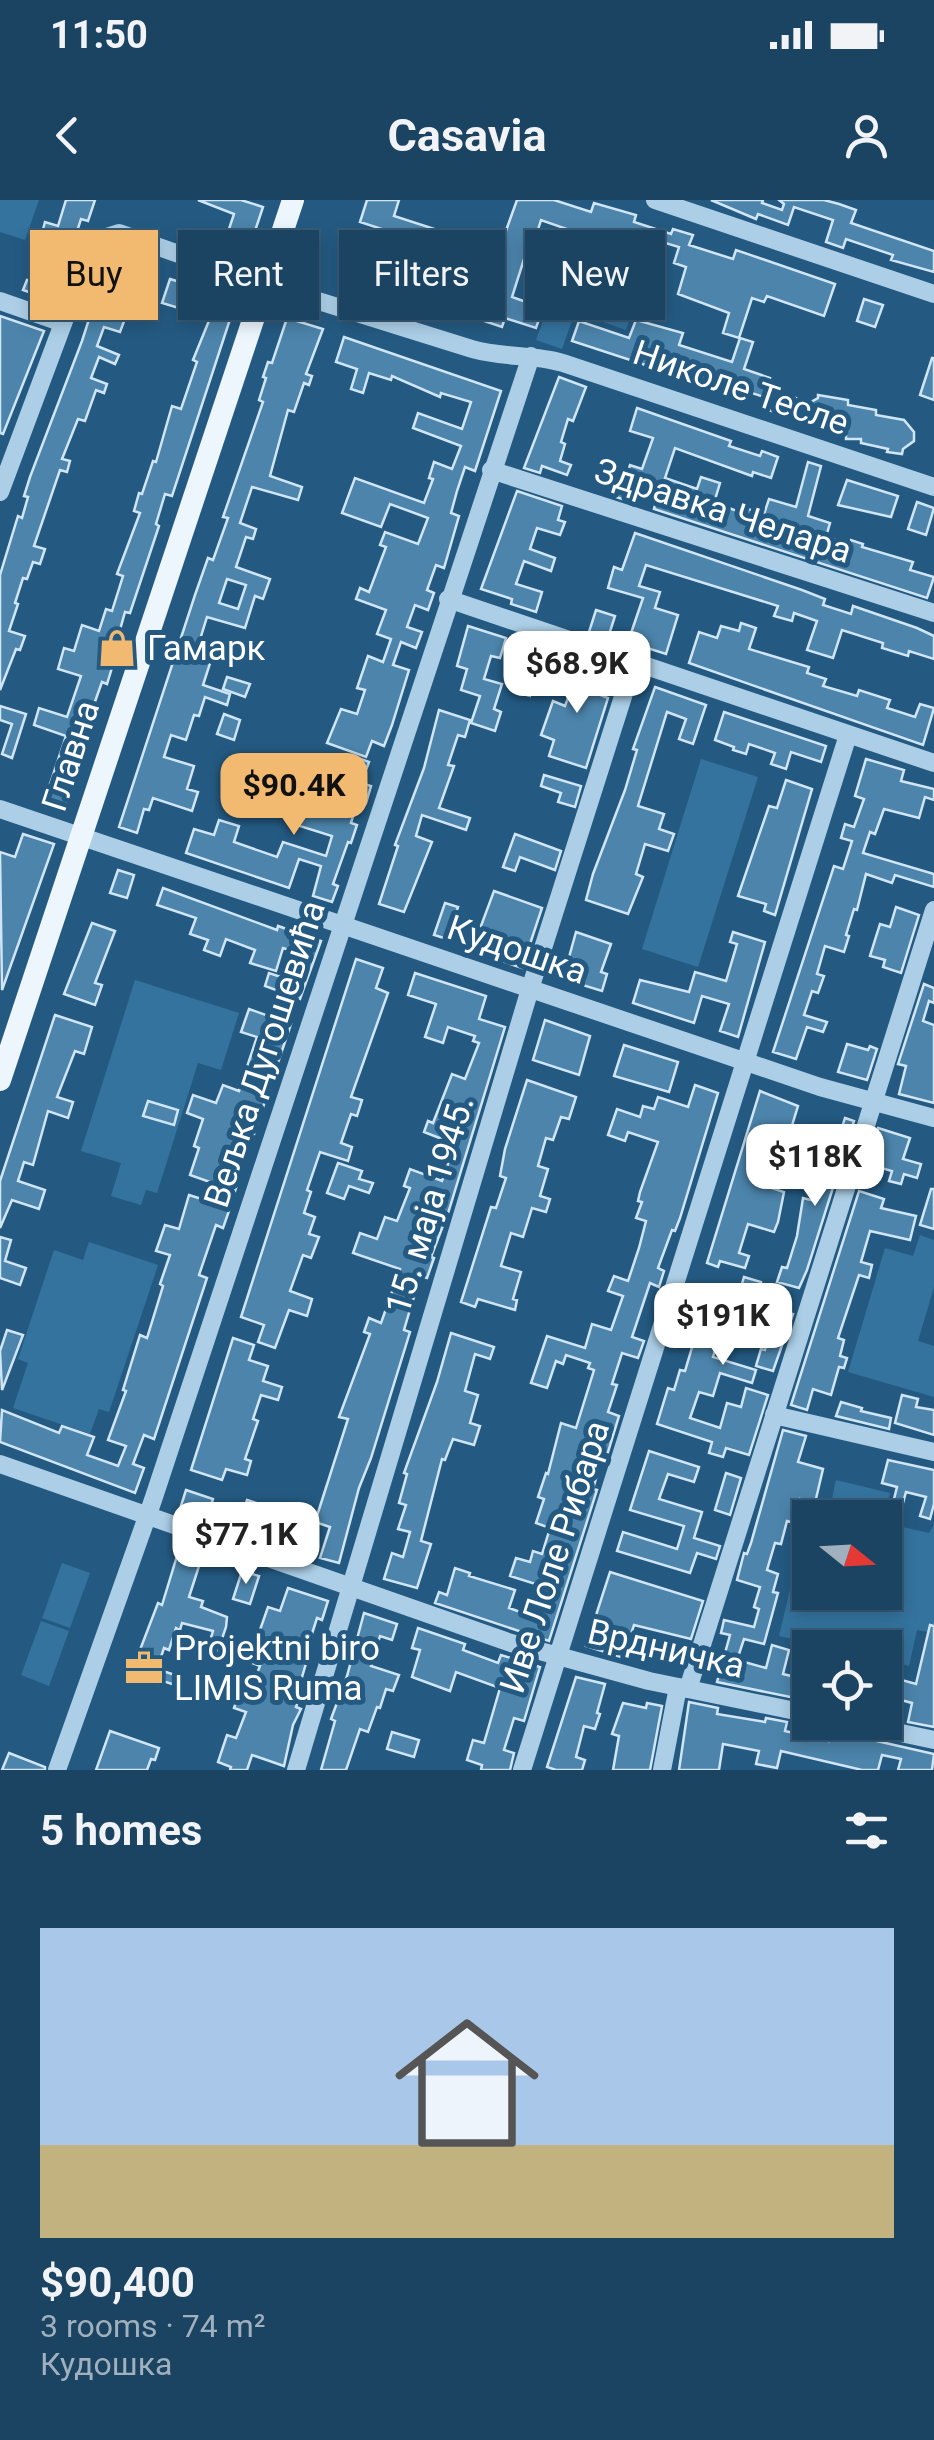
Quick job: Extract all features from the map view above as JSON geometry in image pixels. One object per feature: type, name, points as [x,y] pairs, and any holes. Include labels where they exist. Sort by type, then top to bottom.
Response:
[{"type":"main road","name":"Главна","points":[[283,230],[293,200]]},
{"type":"main road","name":"Главна","points":[[0,1080],[252,320]]},
{"type":"street","points":[[656,200],[934,294]]},
{"type":"street","name":"Николе Тесле","points":[[63,323],[96,244],[119,233],[178,254]]},
{"type":"street","points":[[0,301],[63,323],[2,481]]},
{"type":"street","name":"Николе Тесле","points":[[319,301],[472,350],[563,363],[932,480]]},
{"type":"street","name":"Вељка Дугошевића","points":[[57,1770],[147,1517],[530,356]]},
{"type":"street","name":"Здравка Челара","points":[[491,470],[934,613]]},
{"type":"street","points":[[448,600],[934,763]]},
{"type":"street","name":"15. маја 1945.","points":[[296,1770],[530,989],[634,662]]},
{"type":"street","name":"Иве Лоле Рибара","points":[[522,1770],[848,735]]},
{"type":"street","name":"Кудошка","points":[[0,809],[872,1103],[934,1118]]},
{"type":"street","points":[[662,1770],[683,1688],[872,1103],[926,965],[934,910]]},
{"type":"street","points":[[774,1415],[934,1452]]},
{"type":"street","name":"Врдничка","points":[[0,1464],[348,1588],[558,1657],[792,1710]]},
{"type":"street","points":[[902,1733],[934,1740]]},
{"type":"shaded area","points":[[0,200],[39,200],[25,240],[0,232]]},
{"type":"shaded area","points":[[543,320],[572,320],[562,349],[536,340]]},
{"type":"shaded area","points":[[598,320],[629,320],[626,330]]},
{"type":"shaded area","points":[[701,759],[758,777],[698,967],[642,949]]},
{"type":"shaded area","points":[[135,980],[239,1013],[221,1070],[198,1063],[157,1193],[146,1190],[141,1205],[111,1196],[121,1163],[81,1151]]},
{"type":"shaded area","points":[[920,1235],[934,1240],[934,1287],[918,1341],[934,1346],[934,1397],[848,1372],[885,1248],[913,1256]]},
{"type":"shaded area","points":[[89,1242],[158,1265],[109,1412],[99,1409],[90,1434],[13,1408],[28,1363],[18,1359],[54,1250],[83,1260]]},
{"type":"shaded area","points":[[836,1480],[890,1493],[888,1500],[832,1500]]},
{"type":"shaded area","points":[[934,1525],[934,1633],[917,1630],[909,1666],[902,1665],[902,1630],[792,1630],[792,1639],[779,1636],[792,1581],[792,1610],[902,1610],[902,1527],[929,1533]]},
{"type":"shaded area","points":[[62,1563],[90,1573],[70,1628],[42,1618]]},
{"type":"shaded area","points":[[41,1621],[69,1631],[49,1686],[21,1675]]},
{"type":"building","points":[[66,200],[95,200],[88,221],[81,219],[77,230],[43,230],[45,222],[58,226]]},
{"type":"building","points":[[198,200],[241,200],[263,207],[255,230],[229,230],[234,214]]},
{"type":"building","points":[[367,200],[399,200],[394,216],[437,230],[385,230],[360,222]]},
{"type":"building","points":[[517,200],[554,200],[591,212],[594,203],[636,215],[634,222],[659,230],[570,230],[541,220],[538,230],[525,230],[525,256],[512,297],[525,302],[525,320],[539,320],[536,328],[505,318],[505,233]]},
{"type":"building","points":[[711,200],[763,200],[762,203],[782,210],[784,204],[779,200],[839,204],[856,210],[851,223],[934,251],[934,272],[891,260],[893,255],[846,239],[843,248],[826,242],[833,220],[794,207],[788,225],[758,214],[756,219]]},
{"type":"building","points":[[673,229],[693,235],[689,245],[733,259],[736,250],[835,284],[824,316],[767,296],[764,302],[752,298],[739,338],[723,333],[729,313],[678,294],[686,267],[674,263],[679,247],[665,243],[665,232],[671,234]]},
{"type":"building","points":[[170,279],[178,281],[178,308],[162,303]]},
{"type":"building","points":[[864,299],[883,305],[875,327],[857,321]]},
{"type":"building","points":[[0,316],[44,331],[3,434],[0,433]]},
{"type":"building","points":[[89,320],[124,320],[120,332],[104,327],[97,346],[119,355],[115,364],[99,357],[91,378],[107,384],[104,393],[96,390],[85,421],[78,419],[62,459],[70,461],[67,472],[60,470],[34,546],[45,549],[40,564],[33,562],[27,579],[23,578],[9,631],[25,636],[0,690],[0,575],[18,516],[22,518],[30,477]]},
{"type":"building","points":[[209,320],[230,320],[172,496],[165,494],[156,524],[159,526],[130,613],[125,612],[107,684],[102,682],[87,724],[90,725],[84,749],[63,812],[43,805],[66,736],[34,725],[39,708],[67,717],[81,676],[58,669],[64,648],[74,651],[82,625],[99,631],[106,609],[112,611],[123,576],[117,574],[140,513],[134,511],[139,493],[142,494],[153,461],[156,462],[172,406],[181,409],[197,362],[193,360]]},
{"type":"building","points":[[286,320],[323,329],[306,374],[312,376],[309,385],[304,383],[294,412],[288,410],[270,476],[302,487],[298,500],[252,487],[240,523],[256,529],[253,539],[246,537],[236,567],[270,579],[263,599],[255,596],[245,628],[207,617],[198,646],[214,651],[203,685],[230,694],[227,705],[205,697],[186,740],[171,735],[164,757],[194,766],[187,789],[198,792],[192,811],[153,798],[149,810],[144,809],[137,833],[119,827],[208,558],[213,560],[228,518],[223,517],[263,402],[259,400],[268,362],[272,363]],"holes":[[[227,579],[246,585],[238,609],[219,603]]]},
{"type":"building","points":[[481,320],[504,320],[502,327]]},
{"type":"building","points":[[636,320],[683,333],[679,345],[732,362],[740,338],[753,342],[744,369],[770,378],[764,397],[707,378],[706,382],[670,373],[572,341],[579,321],[629,338]]},
{"type":"building","points":[[344,337],[501,391],[475,471],[465,467],[451,513],[459,516],[444,568],[436,565],[427,590],[434,593],[428,610],[415,605],[407,627],[422,632],[416,648],[401,642],[393,665],[409,670],[392,725],[384,746],[372,741],[366,757],[327,743],[341,709],[357,714],[365,690],[357,688],[368,656],[383,662],[391,639],[377,634],[386,610],[356,599],[360,588],[369,592],[386,547],[380,545],[385,532],[418,544],[428,518],[390,504],[381,527],[342,513],[355,478],[424,503],[433,479],[429,478],[434,462],[452,469],[461,446],[413,428],[418,413],[462,429],[471,402],[441,393],[440,397],[392,376],[391,380],[369,373],[363,393],[351,389],[357,369],[336,362]]},
{"type":"building","points":[[934,358],[934,400],[920,395]]},
{"type":"building","points":[[559,377],[586,387],[573,421],[568,419],[561,442],[565,444],[560,461],[571,465],[567,475],[542,466],[540,473],[524,468]]},
{"type":"building","points":[[771,390],[796,398],[790,417],[765,409]]},
{"type":"building","points":[[818,395],[848,400],[848,405],[876,410],[876,415],[904,420],[914,432],[914,441],[902,454],[861,443],[861,439],[832,434],[832,429],[820,429],[802,407]]},
{"type":"building","points":[[637,408],[731,441],[729,446],[778,457],[771,478],[753,472],[752,476],[675,448],[665,478],[697,489],[701,477],[720,483],[714,503],[746,514],[748,509],[764,514],[769,499],[796,507],[808,462],[821,466],[808,516],[830,523],[826,537],[850,544],[851,540],[913,562],[910,570],[934,577],[927,598],[654,509],[656,501],[633,494],[631,502],[613,496],[617,485],[623,487],[630,465],[642,469],[653,438],[630,431]]},
{"type":"building","points":[[847,480],[898,496],[891,517],[838,505]]},
{"type":"building","points":[[517,491],[562,506],[558,520],[565,522],[560,535],[537,528],[530,549],[555,558],[551,571],[524,561],[516,584],[542,592],[536,612],[481,589]]},
{"type":"building","points":[[917,502],[934,508],[926,535],[908,529]]},
{"type":"building","points":[[635,533],[802,590],[825,599],[823,605],[851,614],[853,606],[917,628],[934,636],[934,659],[882,648],[883,643],[842,630],[833,658],[807,650],[817,621],[794,613],[792,621],[774,616],[778,606],[646,565],[639,586],[660,592],[655,608],[678,615],[666,654],[628,642],[643,598],[608,588],[614,567],[622,570]]},
{"type":"building","points":[[596,610],[615,616],[608,638],[589,632]]},
{"type":"building","points":[[741,623],[756,628],[749,649],[809,667],[807,673],[826,679],[823,686],[857,696],[859,690],[890,700],[887,708],[915,717],[920,704],[934,708],[923,745],[689,663],[699,632],[717,638],[721,626],[739,631]]},
{"type":"building","points":[[468,626],[506,638],[500,658],[491,656],[484,679],[502,684],[494,709],[501,712],[495,731],[471,723],[480,696],[461,690],[467,669],[457,666]]},
{"type":"building","points":[[527,644],[545,649],[530,696],[512,691]]},
{"type":"building","points":[[569,659],[606,674],[598,694],[608,698],[586,768],[549,756],[554,740],[541,735],[553,701],[565,706],[573,684],[561,679]]},
{"type":"building","points":[[227,677],[250,684],[245,697],[223,689]]},
{"type":"building","points":[[655,687],[706,705],[693,744],[679,739],[686,719],[667,712],[638,806],[664,814],[659,829],[674,834],[668,851],[645,844],[636,874],[643,877],[628,914],[586,900],[625,790],[637,750],[633,749]]},
{"type":"building","points":[[0,706],[26,714],[12,758],[2,754],[12,724],[0,720]]},
{"type":"building","points":[[439,710],[470,720],[465,737],[458,735],[448,765],[454,766],[439,808],[470,818],[466,830],[422,815],[416,836],[432,842],[404,912],[379,904]]},
{"type":"building","points":[[724,712],[826,746],[821,762],[791,752],[786,769],[771,764],[775,753],[749,744],[746,754],[733,750],[734,747],[715,740]]},
{"type":"building","points":[[224,714],[240,720],[234,740],[217,734]]},
{"type":"building","points":[[358,758],[369,762],[361,783],[371,786],[366,803],[358,800],[351,823],[357,825],[333,884],[338,886],[332,902],[313,896],[321,866],[299,859],[289,888],[186,853],[194,829],[214,835],[219,820],[239,826],[234,842],[277,857],[283,842],[326,856],[332,836],[287,822],[292,804],[311,810],[318,789],[332,794],[338,776],[350,780]]},
{"type":"building","points":[[866,759],[904,770],[901,781],[934,789],[934,800],[925,797],[919,818],[884,809],[863,853],[934,874],[934,887],[895,875],[892,883],[866,874],[844,952],[825,946],[817,974],[824,976],[818,993],[812,991],[804,1015],[827,1022],[823,1032],[807,1027],[796,1059],[773,1052],[834,866],[843,869],[852,841],[841,838],[845,824],[854,827],[864,799],[855,796]]},
{"type":"building","points":[[544,775],[581,786],[575,807],[558,802],[561,793],[541,786]]},
{"type":"building","points":[[786,780],[812,789],[775,915],[764,911],[766,904],[738,896],[769,806],[777,808]]},
{"type":"building","points":[[23,834],[54,844],[2,990],[0,852],[15,857]]},
{"type":"building","points":[[515,834],[561,851],[555,870],[520,857],[515,871],[503,867]]},
{"type":"building","points":[[118,870],[134,875],[127,898],[110,893]]},
{"type":"building","points":[[163,888],[277,930],[278,926],[321,941],[300,999],[265,986],[269,973],[293,981],[303,954],[283,948],[276,971],[250,963],[255,950],[226,939],[220,956],[204,950],[208,940],[190,934],[196,918],[157,905]]},
{"type":"building","points":[[494,891],[542,908],[522,968],[505,962],[509,952],[503,950],[505,944],[487,937],[481,953],[472,950]]},
{"type":"building","points":[[445,903],[458,907],[447,939],[434,935]]},
{"type":"building","points":[[896,907],[919,915],[901,973],[883,967],[885,960],[870,956],[880,924],[890,927]]},
{"type":"building","points":[[92,923],[115,931],[95,983],[102,985],[95,1005],[64,994]]},
{"type":"building","points":[[576,932],[611,944],[601,972],[607,974],[602,991],[563,979]]},
{"type":"building","points":[[733,932],[765,942],[738,1037],[720,1031],[729,1004],[702,996],[694,1023],[633,1003],[640,980],[689,992],[695,972],[726,981],[737,944],[730,942]]},
{"type":"building","points":[[356,959],[383,968],[376,988],[388,993],[351,1097],[362,1100],[357,1116],[351,1114],[341,1143],[352,1147],[348,1161],[320,1152],[307,1190],[311,1192],[304,1213],[315,1217],[309,1234],[319,1237],[311,1258],[303,1255],[290,1291],[312,1299],[307,1316],[289,1310],[275,1348],[258,1342],[264,1325],[241,1317]]},
{"type":"building","points":[[415,973],[486,996],[479,1019],[505,1027],[431,1257],[434,1258],[427,1278],[421,1276],[412,1303],[404,1330],[410,1332],[339,1563],[320,1558],[330,1527],[315,1522],[348,1419],[339,1417],[370,1334],[364,1332],[369,1318],[381,1323],[400,1269],[353,1253],[360,1233],[377,1239],[385,1217],[397,1221],[410,1188],[404,1186],[410,1169],[442,1181],[455,1144],[424,1132],[428,1121],[433,1123],[452,1074],[465,1079],[479,1043],[473,1041],[475,1036],[448,1027],[443,1043],[425,1037],[436,1004],[408,995]]},
{"type":"building","points":[[924,984],[934,988],[934,1003],[929,1001],[923,1021],[934,1025],[934,1103],[899,1094],[906,1066],[898,1064]]},
{"type":"building","points":[[249,1009],[291,1024],[254,1134],[249,1132],[236,1170],[242,1171],[235,1191],[190,1175],[203,1119],[187,1113],[193,1095],[216,1103],[223,1085],[239,1091],[257,1037],[241,1032]]},
{"type":"building","points":[[55,1015],[92,1027],[84,1054],[75,1051],[57,1097],[73,1102],[68,1118],[48,1111],[33,1165],[24,1162],[18,1181],[45,1190],[39,1209],[12,1200],[0,1228],[0,1181]]},
{"type":"building","points":[[545,1020],[590,1036],[579,1075],[533,1060]]},
{"type":"building","points":[[847,1044],[877,1049],[867,1080],[838,1072]]},
{"type":"building","points":[[624,1045],[678,1062],[669,1092],[614,1076]]},
{"type":"building","points":[[527,1080],[576,1097],[569,1119],[561,1117],[553,1140],[546,1138],[538,1166],[548,1169],[540,1196],[550,1199],[546,1212],[532,1208],[523,1237],[511,1233],[501,1266],[521,1272],[513,1299],[517,1300],[515,1310],[478,1299],[475,1307],[461,1302],[491,1207],[496,1208],[506,1178],[500,1176],[505,1149]]},
{"type":"building","points":[[695,1085],[718,1093],[680,1218],[658,1268],[664,1271],[659,1287],[650,1283],[632,1337],[644,1341],[638,1358],[622,1353],[612,1384],[617,1385],[608,1412],[619,1416],[608,1452],[604,1451],[593,1489],[597,1490],[549,1641],[435,1603],[439,1592],[447,1595],[455,1568],[515,1590],[509,1608],[540,1619],[547,1595],[540,1593],[542,1586],[510,1576],[516,1558],[530,1562],[533,1551],[542,1554],[550,1528],[536,1523],[544,1499],[538,1497],[561,1423],[576,1428],[594,1370],[588,1368],[590,1363],[566,1355],[563,1364],[556,1361],[547,1388],[531,1383],[547,1336],[585,1348],[592,1324],[611,1330],[623,1296],[608,1291],[614,1276],[628,1281],[639,1248],[646,1221],[636,1218],[642,1202],[638,1201],[658,1142],[628,1132],[625,1141],[608,1135],[617,1109],[640,1117],[643,1106],[654,1109],[658,1097],[688,1107]]},
{"type":"building","points":[[760,1091],[798,1106],[790,1132],[795,1134],[791,1149],[775,1144],[762,1185],[784,1192],[778,1222],[774,1232],[748,1224],[739,1253],[749,1256],[745,1268],[720,1261],[718,1267],[707,1263]]},
{"type":"building","points":[[148,1101],[178,1110],[174,1125],[143,1116]]},
{"type":"building","points":[[845,1118],[854,1121],[807,1270],[799,1288],[777,1282],[782,1267],[787,1268],[797,1236],[803,1198],[811,1200],[821,1170],[814,1168],[820,1144],[835,1149]]},
{"type":"building","points":[[878,1128],[910,1138],[903,1159],[921,1164],[917,1178],[904,1174],[901,1184],[889,1181],[892,1171],[867,1164]]},
{"type":"building","points":[[338,1163],[362,1171],[359,1179],[373,1183],[369,1193],[349,1186],[344,1199],[327,1193]]},
{"type":"building","points":[[934,1189],[934,1229],[920,1225]]},
{"type":"building","points":[[859,1191],[884,1199],[881,1208],[916,1216],[910,1240],[870,1231],[861,1262],[872,1265],[869,1278],[859,1275],[838,1338],[844,1340],[840,1356],[847,1358],[844,1368],[839,1367],[831,1395],[813,1389],[807,1410],[791,1405]]},
{"type":"building","points":[[189,1195],[230,1208],[223,1228],[216,1225],[199,1275],[207,1278],[154,1439],[144,1435],[133,1464],[144,1468],[135,1493],[0,1442],[2,1410],[59,1433],[62,1426],[94,1437],[87,1455],[118,1466],[126,1446],[108,1440],[140,1335],[147,1338],[170,1255],[156,1251],[165,1225],[179,1229]]},
{"type":"building","points":[[0,1237],[11,1240],[5,1261],[26,1268],[20,1285],[0,1278]]},
{"type":"building","points":[[744,1277],[761,1282],[755,1303],[793,1314],[773,1371],[756,1366],[774,1319],[755,1314],[746,1345],[719,1337],[713,1357],[756,1370],[752,1383],[720,1373],[713,1396],[699,1392],[690,1418],[720,1428],[727,1403],[741,1407],[746,1388],[768,1395],[749,1455],[726,1448],[723,1457],[709,1453],[712,1442],[657,1424],[668,1388],[674,1390],[680,1370],[685,1371],[693,1344],[682,1340],[693,1306],[699,1308],[705,1287],[738,1297]]},
{"type":"building","points":[[7,1330],[23,1335],[2,1390],[0,1351]]},
{"type":"building","points":[[451,1333],[494,1347],[490,1359],[475,1354],[465,1391],[478,1395],[470,1423],[480,1426],[474,1445],[453,1439],[445,1460],[442,1459],[421,1541],[431,1544],[417,1588],[384,1579],[392,1553],[403,1557],[410,1532],[398,1529],[406,1505],[399,1503],[407,1474],[404,1473]]},
{"type":"building","points":[[233,1338],[254,1345],[249,1360],[268,1366],[263,1381],[282,1387],[278,1400],[261,1395],[253,1419],[258,1421],[245,1459],[251,1461],[247,1475],[226,1469],[222,1480],[191,1470]]},
{"type":"building","points":[[902,1395],[918,1399],[916,1407],[934,1410],[934,1435],[895,1423]]},
{"type":"building","points":[[841,1402],[891,1418],[889,1429],[836,1416]]},
{"type":"building","points":[[783,1430],[806,1436],[798,1462],[823,1469],[816,1500],[792,1500],[792,1522],[787,1521],[781,1544],[775,1543],[767,1570],[778,1574],[773,1592],[778,1593],[764,1644],[744,1639],[737,1660],[766,1668],[772,1645],[789,1650],[783,1674],[792,1676],[792,1697],[717,1682],[730,1635],[721,1633],[724,1620],[754,1627],[759,1609],[754,1607],[760,1587],[737,1580],[744,1553],[747,1554]]},
{"type":"building","points":[[649,1451],[699,1467],[694,1482],[668,1474],[659,1499],[702,1512],[694,1538],[720,1546],[716,1559],[697,1553],[690,1573],[617,1551],[623,1532],[677,1549],[684,1526],[630,1510]]},
{"type":"building","points":[[888,1460],[934,1470],[930,1519],[920,1516],[926,1497],[906,1492],[902,1506],[902,1500],[894,1500],[897,1487],[882,1483]]},
{"type":"building","points":[[726,1473],[741,1478],[730,1515],[715,1510]]},
{"type":"building","points":[[186,1490],[213,1499],[207,1518],[180,1509]]},
{"type":"building","points":[[247,1500],[266,1506],[261,1520],[285,1528],[289,1515],[305,1520],[295,1548],[237,1530]]},
{"type":"building","points":[[177,1556],[200,1563],[189,1597],[203,1601],[201,1607],[227,1617],[226,1627],[217,1654],[207,1651],[213,1631],[182,1623],[180,1630],[176,1628],[157,1669],[178,1676],[175,1685],[160,1680],[158,1685],[130,1676],[158,1603],[162,1605]]},
{"type":"building","points":[[242,1571],[259,1576],[250,1604],[233,1599]]},
{"type":"building","points":[[610,1572],[703,1601],[691,1639],[634,1625],[627,1659],[586,1646]]},
{"type":"building","points":[[288,1588],[328,1601],[322,1620],[317,1618],[304,1659],[307,1660],[300,1684],[303,1685],[296,1707],[301,1709],[293,1725],[284,1766],[252,1755],[247,1770],[230,1770],[231,1767],[218,1762],[227,1735],[236,1738],[246,1712],[234,1708],[242,1684],[251,1688],[260,1666],[241,1659],[246,1647],[253,1650],[268,1607],[280,1611]]},
{"type":"building","points":[[364,1613],[397,1624],[392,1640],[380,1636],[371,1666],[399,1675],[393,1691],[386,1689],[368,1732],[360,1729],[346,1770],[321,1770],[335,1721],[331,1719]]},
{"type":"building","points":[[930,1625],[934,1626],[934,1727],[908,1722],[912,1703],[902,1700],[902,1680],[916,1684]]},
{"type":"building","points":[[418,1628],[465,1644],[463,1650],[498,1663],[501,1655],[540,1667],[524,1721],[514,1718],[504,1750],[514,1753],[510,1770],[481,1770],[482,1765],[467,1760],[473,1740],[484,1743],[500,1688],[456,1672],[450,1691],[412,1677],[420,1650],[412,1648]]},
{"type":"building","points":[[576,1677],[605,1684],[597,1713],[600,1714],[595,1729],[584,1726],[576,1757],[585,1760],[582,1770],[556,1770],[547,1767]]},
{"type":"building","points":[[689,1702],[718,1708],[717,1714],[787,1722],[785,1731],[792,1733],[792,1740],[872,1740],[934,1754],[932,1770],[898,1770],[901,1759],[882,1755],[878,1770],[862,1770],[781,1751],[777,1768],[756,1764],[759,1751],[723,1744],[719,1770],[679,1770]]},
{"type":"building","points":[[623,1703],[646,1708],[647,1703],[662,1706],[650,1770],[613,1770],[619,1736],[612,1734]]},
{"type":"building","points":[[110,1731],[159,1748],[147,1770],[96,1770]]},
{"type":"building","points":[[392,1732],[419,1740],[414,1757],[387,1749]]},
{"type":"building","points":[[9,1753],[45,1767],[45,1770],[2,1770]]},
{"type":"place","name":"Гамарк","points":[[117,648]]},
{"type":"place","name":"Projektni biro LIMIS Ruma","points":[[144,1668]]}]
